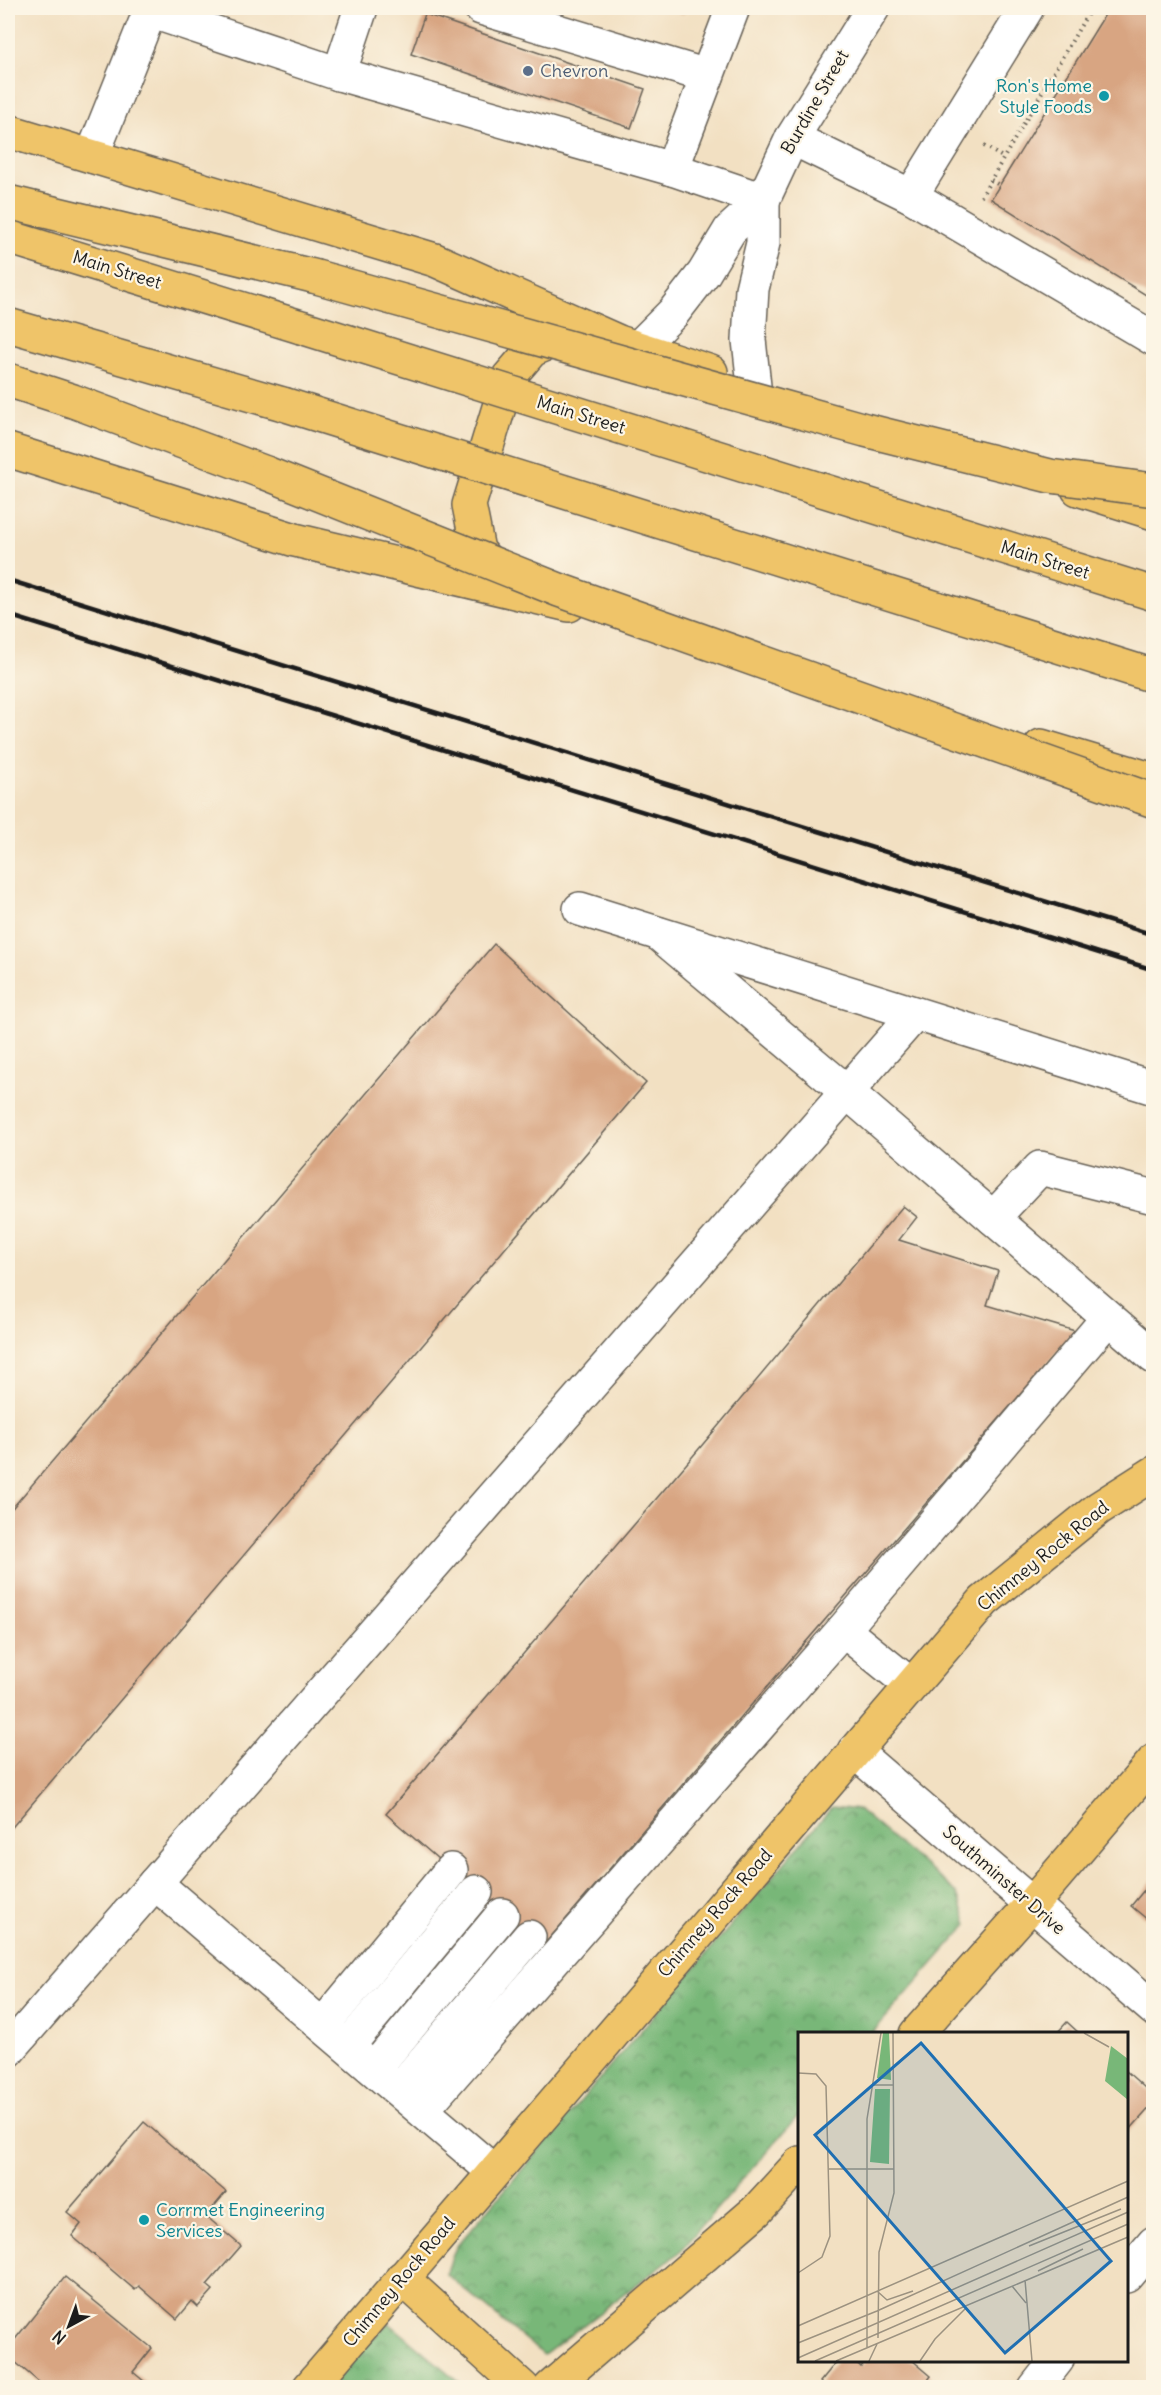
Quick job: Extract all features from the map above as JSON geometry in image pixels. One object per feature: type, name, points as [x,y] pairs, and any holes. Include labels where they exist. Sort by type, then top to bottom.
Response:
[{"type":"main road","points":[[8,131],[435,260],[629,345],[754,387],[1154,513]]},
{"type":"main road","points":[[8,202],[313,276],[865,430],[1050,476],[1154,490]]},
{"type":"main road","name":"Main Street","points":[[8,237],[1154,594]]},
{"type":"main road","points":[[8,325],[283,404],[1154,676]]},
{"type":"main road","points":[[536,597],[499,576],[478,550],[469,505],[508,378],[532,350],[566,335],[629,345]]},
{"type":"main road","points":[[8,380],[73,401],[266,473],[558,590],[1154,801]]},
{"type":"main road","points":[[8,450],[296,540],[614,615],[1154,780]]},
{"type":"main road","name":"Chimney Rock Road","points":[[309,2388],[984,1601],[1098,1508],[1154,1473]]},
{"type":"main road","points":[[918,2032],[1032,1904],[1154,1761]]},
{"type":"main road","points":[[550,2388],[756,2211],[798,2165]]},
{"type":"main road","points":[[402,2278],[523,2388]]},
{"type":"street","points":[[339,74],[361,8]]},
{"type":"street","points":[[481,8],[707,76]]},
{"type":"street","points":[[672,170],[733,8]]},
{"type":"street","name":"Burdine Street","points":[[629,345],[673,313],[704,273],[730,230],[763,200],[792,138],[873,8]]},
{"type":"street","points":[[911,196],[1027,8]]},
{"type":"street","points":[[92,156],[150,11],[339,74],[672,170],[763,200]]},
{"type":"street","points":[[792,138],[911,196],[1154,339]]},
{"type":"street","name":"Burdine Street","points":[[754,387],[749,340],[752,289],[763,243],[763,200]]},
{"type":"street","points":[[580,909],[1154,1088]]},
{"type":"street","points":[[659,934],[847,1092],[1154,1357]]},
{"type":"street","points":[[8,2051],[915,1014]]},
{"type":"street","points":[[993,1218],[1040,1168],[1154,1197]]},
{"type":"street","points":[[411,2100],[843,1630],[1108,1318]]},
{"type":"street","points":[[843,1630],[911,1685]]},
{"type":"street","name":"Southminster Drive","points":[[854,1751],[1154,2009]]},
{"type":"street","points":[[322,2025],[451,1870]]},
{"type":"street","points":[[155,1883],[493,2171]]},
{"type":"street","points":[[348,2046],[476,1892]]},
{"type":"street","points":[[374,2069],[502,1915]]},
{"type":"street","points":[[411,2100],[529,1937]]},
{"type":"street","points":[[1128,2274],[1154,2243]]},
{"type":"street","points":[[1035,2388],[1056,2362]]},
{"type":"path","points":[[975,206],[991,180],[1001,156],[1090,8]]},
{"type":"path","points":[[991,180],[999,185]]},
{"type":"green space","points":[[832,1807],[859,1810],[956,1892],[968,1924],[873,2032],[798,2032],[798,2116],[678,2253],[544,2355],[446,2274],[456,2247]]},
{"type":"green space","points":[[389,2323],[465,2387],[331,2388],[347,2363]]},
{"type":"building","points":[[665,8],[684,8],[683,14]]},
{"type":"building","name":"Ron's Home Style Foods","points":[[1109,8],[1154,8],[1154,300],[991,199]]},
{"type":"building","name":"Chevron","points":[[425,14],[645,89],[631,128],[411,54]]},
{"type":"building","points":[[494,944],[646,1083],[8,1832],[8,1513]]},
{"type":"building","points":[[903,1206],[917,1217],[899,1240],[998,1271],[987,1305],[1075,1331],[541,1948],[386,1814],[693,1456]]},
{"type":"building","points":[[1154,1878],[1154,1925],[1131,1906]]},
{"type":"building","points":[[1067,2022],[1078,2032],[1058,2032]]},
{"type":"building","points":[[1128,2073],[1154,2096],[1154,2103],[1128,2132]]},
{"type":"building","name":"Corrmet Engineering Services","points":[[144,2122],[226,2192],[206,2216],[241,2246],[207,2285],[213,2290],[198,2307],[192,2301],[177,2319],[139,2286],[135,2290],[72,2236],[81,2224],[67,2212]]},
{"type":"building","points":[[65,2277],[152,2348],[133,2372],[152,2388],[46,2388],[8,2356],[8,2348]]},
{"type":"building","points":[[836,2362],[856,2362],[861,2367],[865,2362],[914,2362],[931,2376],[922,2388],[826,2388],[820,2382]]},
{"type":"railway","points":[[8,580],[1154,935]]},
{"type":"railway","points":[[8,615],[1154,970]]},
{"type":"place","name":"Chevron","points":[[528,71]]},
{"type":"place","name":"Ron's Home Style Foods","points":[[1104,96]]},
{"type":"place","name":"Corrmet Engineering Services","points":[[144,2220]]}]
